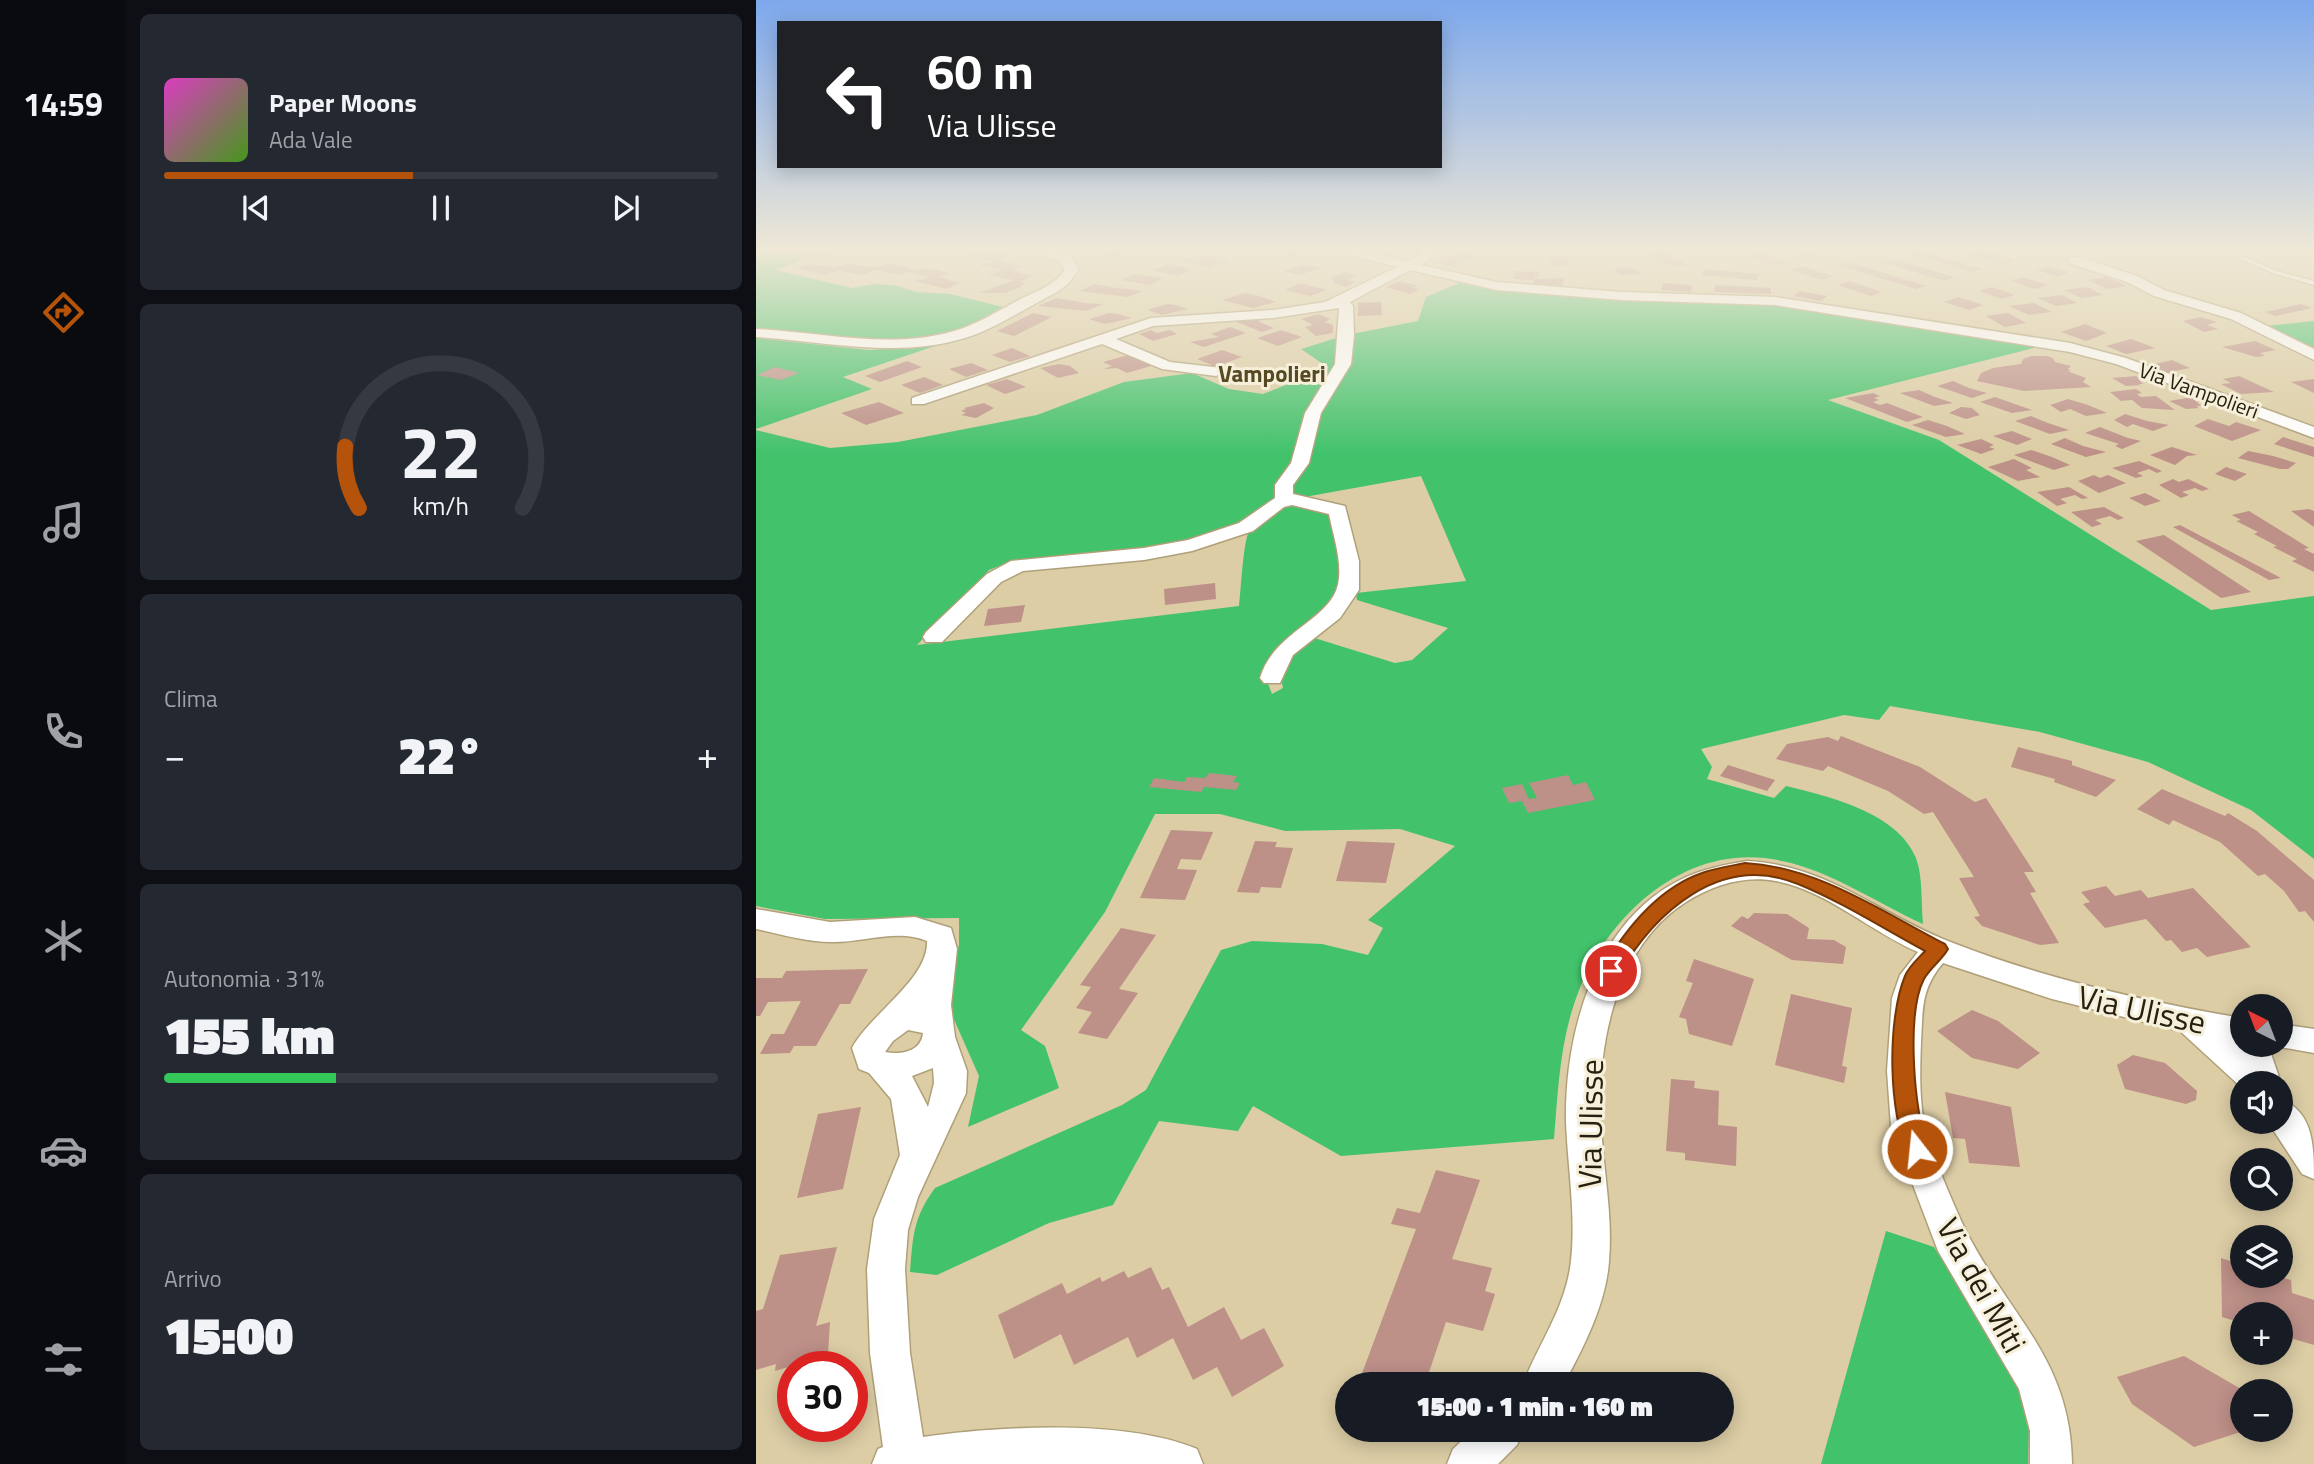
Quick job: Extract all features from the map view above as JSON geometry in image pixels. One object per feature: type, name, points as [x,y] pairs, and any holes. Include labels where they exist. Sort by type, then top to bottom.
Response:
[{"type":"street","points":[[756,333],[877,345],[913,344],[958,335],[993,317]]},
{"type":"street","points":[[918,401],[1101,338],[1162,321],[1220,317]]},
{"type":"street","points":[[1288,500],[1284,497],[1284,485],[1300,463],[1313,413],[1343,364],[1346,317]]},
{"type":"street","name":"Via Vampolieri","points":[[1883,317],[2070,348],[2110,358],[2237,402],[2314,433]]},
{"type":"street","points":[[2239,317],[2314,355]]},
{"type":"street","points":[[1101,338],[1167,366],[1216,371]]},
{"type":"street","points":[[934,637],[994,578],[1018,565],[1144,554],[1192,545],[1246,527],[1277,503],[1288,500],[1338,510],[1349,587],[1338,607],[1280,655],[1273,667],[1272,678]]},
{"type":"street","name":"Via Ulisse","points":[[1549,1372],[1572,1324],[1590,1264],[1584,1078],[1611,971],[1624,948],[1646,921],[1679,892],[1707,877],[1745,869],[1773,871],[1804,879],[1938,949],[2045,987],[2188,1021],[2230,1028]]},
{"type":"street","points":[[756,919],[833,932],[915,926],[929,928],[942,935],[944,946],[934,999],[938,1031],[947,1057],[951,1082],[946,1108],[918,1156],[888,1238],[885,1305],[902,1463],[988,1456],[1048,1457],[1113,1453],[1167,1459],[1182,1464]]},
{"type":"street","name":"Via dei Miti","points":[[1938,949],[1915,975],[1908,998],[1903,1071],[1908,1127],[1951,1239],[2038,1382],[2051,1431],[2051,1464]]},
{"type":"street","points":[[918,1156],[909,1096],[898,1080],[870,1060],[868,1048],[876,1035],[891,1024],[940,962]]},
{"type":"street","points":[[891,1024],[909,1018],[925,1018],[938,1031]]},
{"type":"street","points":[[2188,1021],[2244,1071]]},
{"type":"street","points":[[881,1067],[899,1068],[918,1061],[932,1050],[938,1031]]},
{"type":"street","points":[[2293,1038],[2314,1041]]},
{"type":"street","points":[[2293,1132],[2314,1164]]},
{"type":"street","points":[[1468,1464],[1490,1442]]},
{"type":"green space","points":[[756,317],[984,317],[954,331],[905,339],[756,330]]},
{"type":"green space","points":[[1419,317],[1857,317],[2038,347],[1828,400],[1939,440],[2211,610],[2314,596],[2314,859],[2251,810],[2148,762],[2040,732],[1890,706],[1879,720],[1844,715],[1701,749],[1712,767],[1707,779],[1774,798],[1786,786],[1803,790],[1860,809],[1894,829],[1907,842],[1916,858],[1921,882],[1923,924],[1836,880],[1800,866],[1748,857],[1716,861],[1685,872],[1658,888],[1632,910],[1610,935],[1592,963],[1578,993],[1567,1028],[1554,1139],[1341,1156],[1253,1106],[1238,1131],[1159,1121],[1113,1205],[1049,1223],[937,1275],[910,1272],[915,1228],[922,1209],[935,1188],[1122,1105],[1146,1090],[1221,950],[1252,941],[1322,944],[1368,955],[1383,928],[1368,920],[1455,846],[1400,829],[1285,831],[1220,814],[1155,814],[1105,912],[1021,1030],[1045,1046],[1059,1088],[968,1127],[979,1076],[948,1006],[948,987],[959,945],[959,918],[825,919],[756,906],[756,430],[830,448],[898,442],[1037,415],[1124,382],[1192,373],[1229,389],[1263,394],[1329,368],[1301,349],[1343,336],[1338,365],[1309,414],[1295,464],[1273,500],[1224,531],[1182,542],[1135,550],[1012,561],[989,570],[917,645],[1239,606],[1245,546],[1249,531],[1256,521],[1275,509],[1286,507],[1332,510],[1344,589],[1289,637],[1270,658],[1263,670],[1272,694],[1283,688],[1281,670],[1285,658],[1308,636],[1395,663],[1412,660],[1448,628],[1357,600],[1356,593],[1466,581],[1421,476],[1299,498],[1290,495],[1288,486],[1305,461],[1318,412],[1347,362],[1352,334],[1418,321]]},
{"type":"green space","points":[[2314,321],[2314,352],[2266,326]]},
{"type":"green space","points":[[756,338],[869,350],[935,346],[843,377],[872,389],[756,429]]},
{"type":"green space","points":[[1886,1231],[1934,1247],[1988,1333],[2018,1386],[2029,1429],[2028,1464],[1821,1464]]},
{"type":"building","points":[[1024,317],[1051,317],[1014,336],[997,331]]},
{"type":"building","points":[[1095,317],[1132,318],[1105,324],[1089,319]]},
{"type":"building","points":[[1988,317],[2016,317],[2026,323],[2005,327]]},
{"type":"building","points":[[2202,317],[2217,322],[2207,325],[2218,329],[2204,332],[2183,321]]},
{"type":"building","points":[[1242,318],[1266,318],[1258,321],[1274,328],[1262,332],[1234,321]]},
{"type":"building","points":[[1301,319],[1330,319],[1325,322],[1333,325],[1333,333],[1316,336],[1305,327],[1313,325]]},
{"type":"building","points":[[2085,324],[2107,333],[2086,341],[2061,332]]},
{"type":"building","points":[[1230,327],[1246,333],[1204,347],[1190,342],[1219,337],[1211,334]]},
{"type":"building","points":[[1151,330],[1157,333],[1170,330],[1177,334],[1153,341],[1139,334]]},
{"type":"building","points":[[1281,330],[1302,337],[1278,346],[1257,338]]},
{"type":"building","points":[[2131,339],[2155,348],[2126,354],[2106,346]]},
{"type":"building","points":[[2255,341],[2276,350],[2260,353],[2265,356],[2256,357],[2222,347]]},
{"type":"building","points":[[1012,348],[1030,356],[1010,362],[992,355]]},
{"type":"building","points":[[1222,350],[1242,357],[1209,369],[1202,368],[1212,365],[1197,359]]},
{"type":"building","points":[[1128,355],[1151,366],[1127,373],[1117,368],[1104,369],[1112,366],[1103,362]]},
{"type":"building","points":[[2047,356],[2055,362],[2071,366],[2068,369],[2071,371],[2067,371],[2086,378],[2083,382],[2091,387],[2024,391],[1977,381],[1981,373],[1993,368],[2021,364],[2023,359]]},
{"type":"building","points":[[2172,360],[2190,368],[2164,373],[2147,366]]},
{"type":"building","points":[[907,361],[922,367],[880,382],[865,376]]},
{"type":"building","points":[[971,363],[988,370],[966,377],[949,369]]},
{"type":"building","points":[[1059,364],[1070,366],[1079,373],[1058,378],[1040,368]]},
{"type":"building","points":[[775,367],[799,373],[781,380],[757,375]]},
{"type":"building","points":[[1269,369],[1285,375],[1269,383],[1248,375]]},
{"type":"building","points":[[2136,376],[2143,384],[2126,386],[2112,378]]},
{"type":"building","points":[[2239,376],[2274,392],[2241,394],[2221,384],[2231,383],[2223,379]]},
{"type":"building","points":[[924,377],[943,385],[920,393],[901,385]]},
{"type":"building","points":[[1007,379],[1026,387],[1005,394],[986,385]]},
{"type":"building","points":[[2314,379],[2314,393],[2291,382]]},
{"type":"building","points":[[1953,381],[1987,393],[1972,398],[1937,386]]},
{"type":"building","points":[[2136,389],[2142,393],[2137,394],[2141,397],[2156,396],[2175,410],[2142,408],[2132,400],[2121,401],[2110,392]]},
{"type":"building","points":[[1919,390],[1953,403],[1934,406],[1900,393]]},
{"type":"building","points":[[1873,393],[1880,396],[1874,398],[1879,400],[1873,402],[1880,405],[1887,403],[1923,417],[1907,422],[1845,398]]},
{"type":"building","points":[[1995,397],[2032,410],[2012,413],[1980,402]]},
{"type":"building","points":[[2192,397],[2201,406],[2196,406],[2199,408],[2186,409],[2169,401]]},
{"type":"building","points":[[2068,399],[2107,413],[2086,416],[2070,409],[2061,412],[2050,405]]},
{"type":"building","points":[[879,402],[904,413],[866,425],[841,413]]},
{"type":"building","points":[[984,403],[994,408],[976,418],[961,415],[966,413],[961,411],[966,409],[964,408]]},
{"type":"building","points":[[1961,407],[1972,408],[1980,415],[1966,419],[1949,413]]},
{"type":"building","points":[[2125,414],[2169,425],[2153,431],[2133,424],[2127,427],[2114,420]]},
{"type":"building","points":[[2031,416],[2069,430],[2050,434],[2015,421]]},
{"type":"building","points":[[2208,419],[2229,426],[2236,422],[2261,430],[2232,441],[2194,426]]},
{"type":"building","points":[[1928,420],[1965,434],[1946,437],[1912,425]]},
{"type":"building","points":[[2100,427],[2141,441],[2122,449],[2115,446],[2119,444],[2085,433]]},
{"type":"building","points":[[2012,431],[2032,439],[2017,445],[1993,436]]},
{"type":"building","points":[[2283,437],[2314,447],[2314,457],[2274,444]]},
{"type":"building","points":[[2065,438],[2106,452],[2086,457],[2051,444]]},
{"type":"building","points":[[1981,439],[1994,445],[1989,447],[1995,449],[1981,454],[1957,445]]},
{"type":"building","points":[[2172,447],[2197,455],[2187,456],[2175,465],[2150,455]]},
{"type":"building","points":[[2031,450],[2070,465],[2054,470],[2014,455]]},
{"type":"building","points":[[2248,451],[2296,463],[2288,469],[2280,469],[2238,458]]},
{"type":"building","points":[[2014,459],[2032,468],[2026,470],[2040,477],[2018,481],[1988,467]]},
{"type":"building","points":[[2139,461],[2162,471],[2157,473],[2149,469],[2137,473],[2143,476],[2136,478],[2112,468]]},
{"type":"building","points":[[2226,467],[2247,474],[2235,481],[2215,474]]},
{"type":"building","points":[[2094,475],[2100,478],[2108,475],[2126,483],[2099,493],[2078,481]]},
{"type":"building","points":[[2173,479],[2179,482],[2188,479],[2209,489],[2202,491],[2195,488],[2182,492],[2189,495],[2181,498],[2159,485]]},
{"type":"building","points":[[2069,487],[2088,498],[2082,499],[2075,495],[2060,499],[2067,503],[2057,506],[2037,492]]},
{"type":"building","points":[[2145,493],[2161,501],[2145,506],[2129,498]]},
{"type":"building","points":[[2104,507],[2124,518],[2118,520],[2110,516],[2095,520],[2102,524],[2092,527],[2071,512]]},
{"type":"building","points":[[2249,511],[2309,548],[2304,549],[2314,554],[2314,572],[2292,561],[2297,559],[2273,547],[2277,546],[2254,534],[2258,532],[2236,521],[2241,520],[2232,515]]},
{"type":"building","points":[[2291,511],[2314,511],[2314,527]]},
{"type":"building","points":[[2180,525],[2281,578],[2269,580],[2173,527]]},
{"type":"building","points":[[2164,535],[2251,592],[2221,598],[2136,541]]},
{"type":"building","points":[[1215,583],[1216,599],[1165,605],[1164,589]]},
{"type":"building","points":[[1025,605],[1021,622],[984,626],[988,609]]},
{"type":"building","points":[[1841,736],[1920,767],[1975,802],[1986,798],[2034,872],[2024,872],[2036,892],[2030,893],[2059,943],[2040,945],[1982,926],[1974,917],[1980,916],[1959,878],[1974,877],[1933,812],[1924,814],[1888,791],[1828,766],[1823,771],[1776,759],[1787,744],[1828,737],[1838,741]]},
{"type":"building","points":[[2018,747],[2072,761],[2072,765],[2116,780],[2096,797],[2054,782],[2055,779],[2011,767]]},
{"type":"building","points":[[1728,765],[1775,780],[1767,791],[1720,776]]},
{"type":"building","points":[[1209,773],[1237,776],[1233,782],[1240,783],[1236,790],[1204,787],[1201,792],[1149,787],[1154,778],[1184,782],[1187,777],[1205,778]]},
{"type":"building","points":[[1568,775],[1573,785],[1586,782],[1595,800],[1528,813],[1522,801],[1509,803],[1502,788],[1522,784],[1529,799],[1537,798],[1529,783]]},
{"type":"building","points":[[2162,789],[2225,816],[2228,813],[2257,831],[2314,880],[2314,922],[2305,911],[2299,912],[2284,891],[2265,874],[2258,876],[2220,842],[2173,820],[2169,825],[2137,809]]},
{"type":"building","points":[[1171,830],[1213,832],[1201,860],[1181,859],[1177,869],[1197,870],[1185,900],[1140,898]]},
{"type":"building","points":[[1255,841],[1277,842],[1275,847],[1293,848],[1281,888],[1261,887],[1259,893],[1237,892]]},
{"type":"building","points":[[1347,841],[1395,843],[1386,883],[1336,881]]},
{"type":"building","points":[[2106,886],[2115,896],[2141,890],[2148,898],[2193,888],[2251,947],[2207,957],[2197,948],[2182,952],[2171,940],[2166,941],[2146,919],[2105,928],[2083,904],[2090,902],[2081,892]]},
{"type":"building","points":[[1754,913],[1787,914],[1809,928],[1807,939],[1834,940],[1846,947],[1843,964],[1792,960],[1731,926],[1742,916],[1748,919]]},
{"type":"building","points":[[1121,928],[1156,935],[1119,989],[1138,993],[1107,1039],[1078,1033],[1092,1012],[1076,1008],[1091,987],[1080,985]]},
{"type":"building","points":[[1694,959],[1754,979],[1732,1046],[1689,1034],[1686,1019],[1679,1017],[1693,983],[1686,981]]},
{"type":"building","points":[[868,969],[850,1004],[840,1004],[816,1046],[794,1046],[790,1053],[760,1054],[771,1034],[784,1034],[801,1001],[768,1002],[760,1016],[756,1016],[756,978],[782,978],[786,971]]},
{"type":"building","points":[[1791,994],[1852,1008],[1842,1066],[1847,1067],[1844,1083],[1775,1065]]},
{"type":"building","points":[[1972,1010],[1998,1021],[2040,1053],[2018,1069],[1972,1058],[1937,1031]]},
{"type":"building","points":[[2133,1055],[2165,1063],[2197,1091],[2196,1100],[2186,1104],[2125,1089],[2117,1065]]},
{"type":"building","points":[[1671,1079],[1695,1081],[1694,1088],[1719,1091],[1718,1125],[1737,1127],[1736,1166],[1685,1160],[1685,1153],[1666,1151]]},
{"type":"building","points":[[1945,1092],[2011,1107],[2020,1167],[1969,1163],[1965,1139],[1953,1138]]},
{"type":"building","points":[[861,1107],[843,1189],[797,1198],[818,1114]]},
{"type":"building","points":[[1436,1170],[1480,1180],[1452,1259],[1492,1268],[1485,1291],[1495,1294],[1483,1331],[1446,1322],[1429,1372],[1362,1372],[1416,1229],[1391,1224],[1397,1208],[1420,1213]]},
{"type":"building","points":[[837,1247],[816,1326],[830,1322],[828,1351],[777,1351],[777,1370],[776,1364],[756,1370],[756,1311],[763,1309],[780,1255]]},
{"type":"building","points":[[2221,1258],[2230,1261],[2230,1288],[2292,1288],[2292,1293],[2314,1300],[2314,1345],[2293,1339],[2293,1302],[2230,1302],[2230,1319],[2222,1317]]},
{"type":"building","points":[[1151,1267],[1162,1290],[1169,1287],[1188,1327],[1224,1307],[1241,1340],[1264,1328],[1284,1366],[1232,1397],[1217,1367],[1193,1380],[1173,1338],[1137,1358],[1128,1337],[1074,1365],[1061,1334],[1014,1359],[998,1315],[1062,1283],[1067,1294],[1100,1277],[1102,1282],[1124,1271],[1128,1278]]},
{"type":"building","points":[[2184,1356],[2230,1383],[2230,1435],[2194,1447],[2132,1404],[2117,1377]]},
{"type":"district","name":"Vampolieri","points":[[1272,373]]},
{"type":"route","points":[[1611,971],[1624,948],[1646,921],[1679,892],[1707,877],[1745,869],[1773,871],[1804,879],[1938,949],[1915,975],[1908,998],[1903,1071],[1908,1127],[1917,1149]]}]
